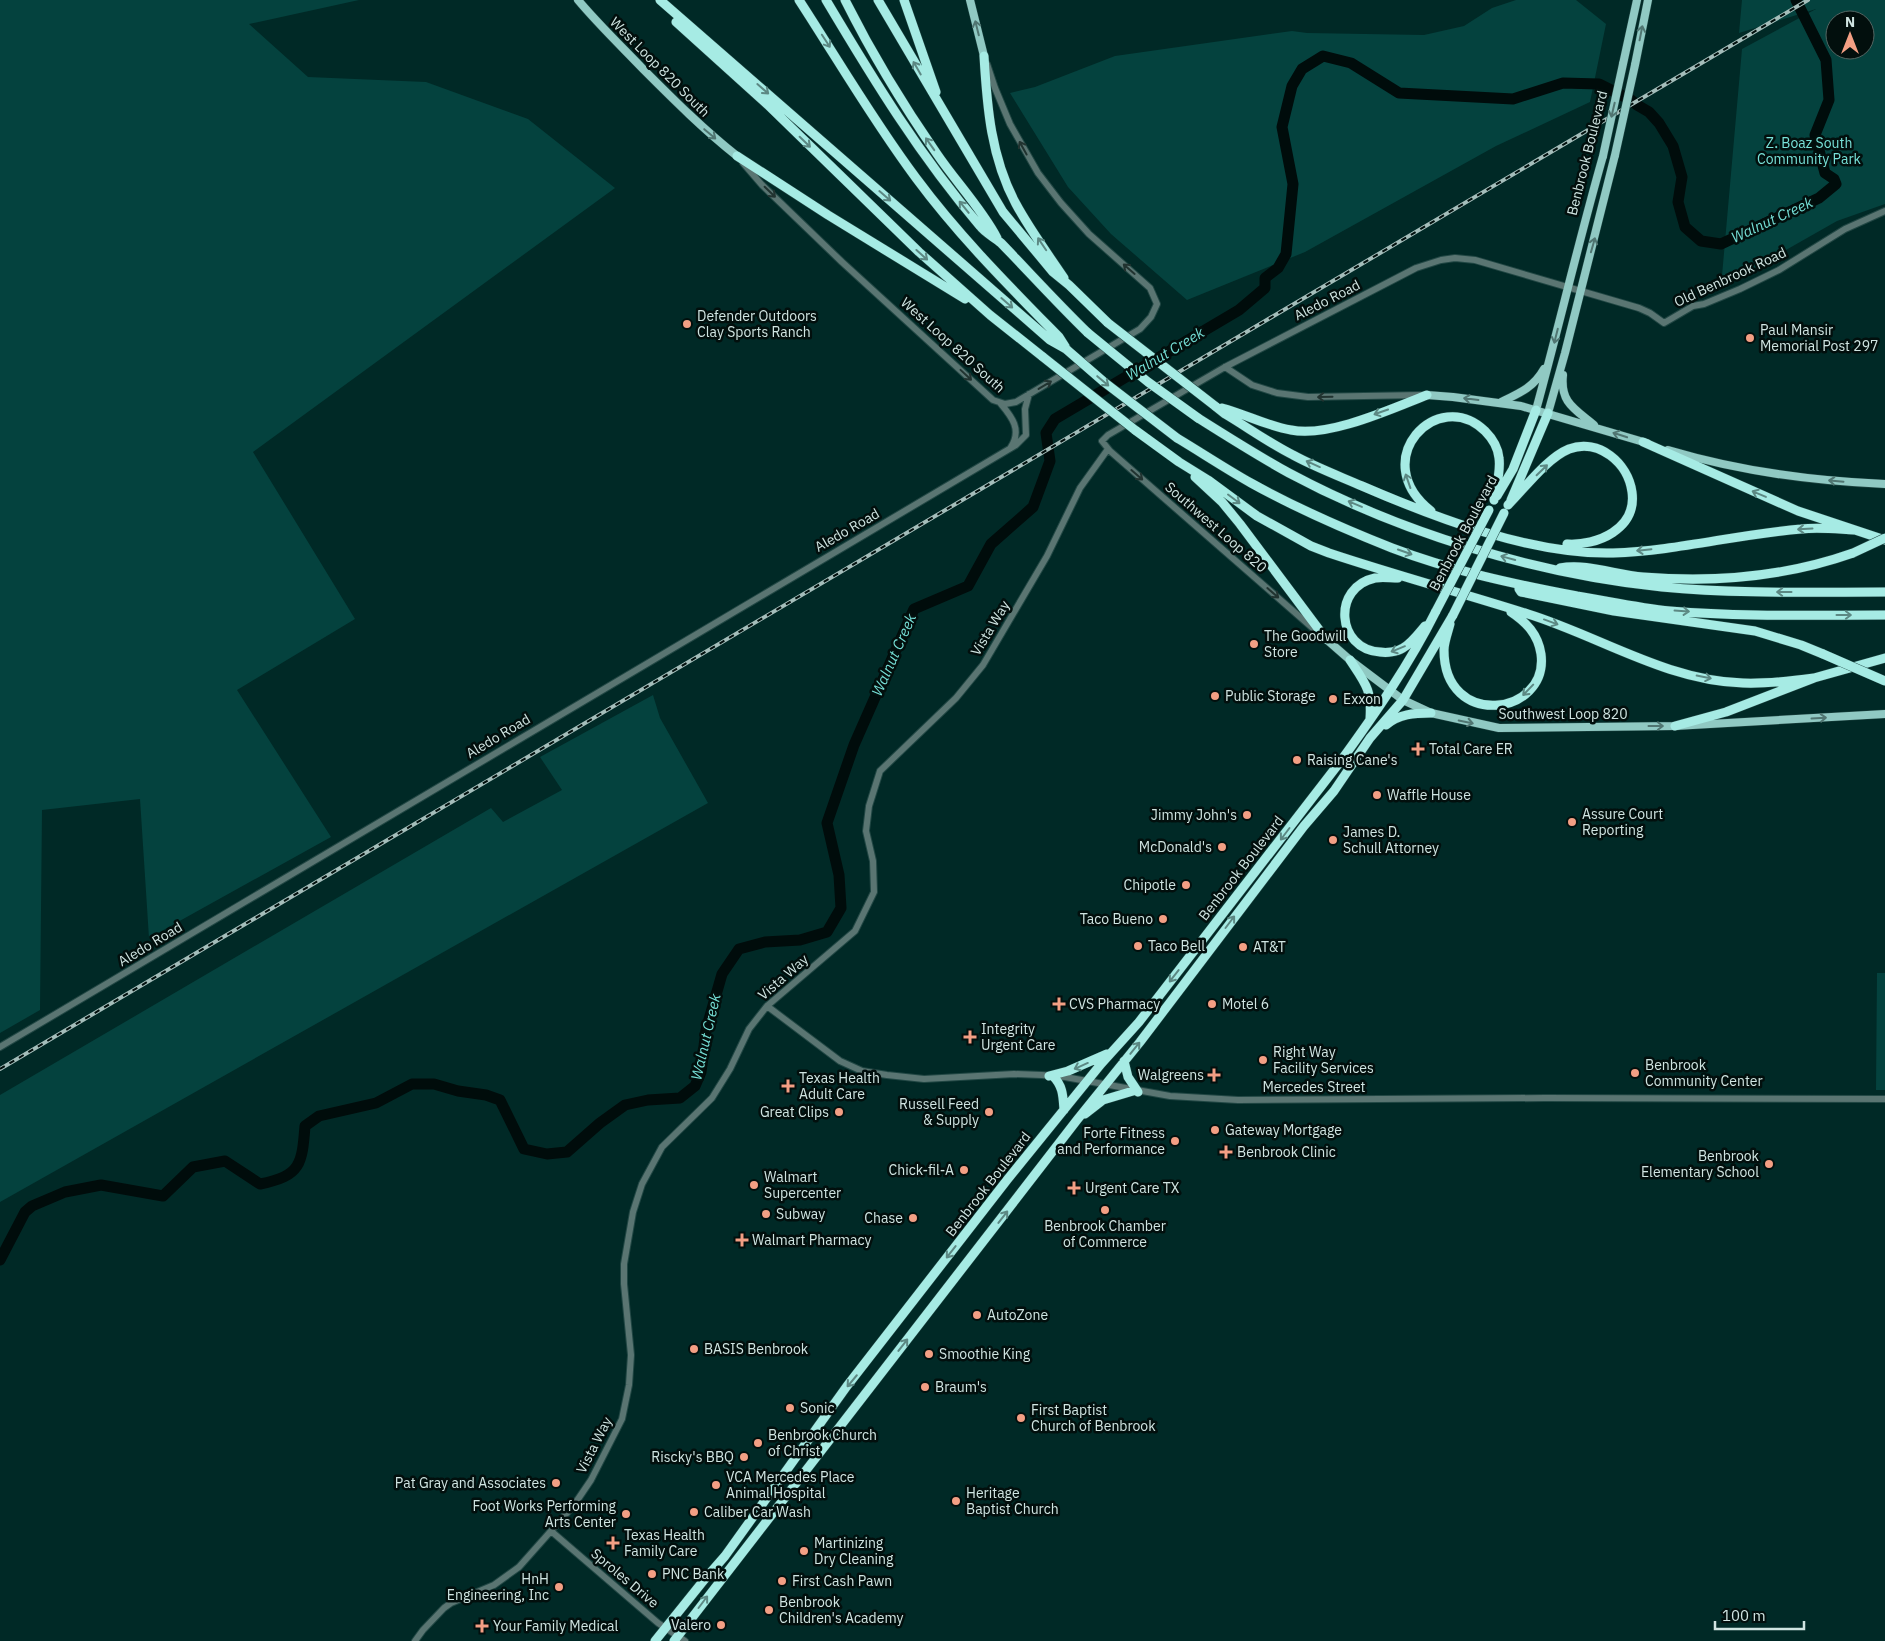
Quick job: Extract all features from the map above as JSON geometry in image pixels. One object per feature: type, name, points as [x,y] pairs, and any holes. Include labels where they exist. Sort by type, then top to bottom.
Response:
[{"type":"highway","points":[[658,0],[661,8],[768,106],[919,252],[990,315],[1135,430],[1257,516],[1312,546],[1558,625],[1662,667],[1695,676],[1742,683],[1781,682],[1814,678]]},
{"type":"highway","points":[[658,0],[1050,340],[1066,349],[1104,382],[1177,438],[1251,483],[1280,498],[1352,532],[1393,548],[1449,567],[1513,584],[1638,607],[1668,610],[1737,615],[1885,615]]},
{"type":"highway","points":[[799,0],[916,179],[980,256],[1059,337],[1066,349]]},
{"type":"highway","points":[[826,0],[870,74],[914,141],[946,186],[982,229],[998,241],[1088,333],[1148,382],[1198,418],[1290,473],[1388,518],[1460,543],[1507,558],[1620,582],[1700,590],[1885,592]]},
{"type":"highway","points":[[845,0],[900,98],[946,167],[989,222],[998,241]]},
{"type":"highway","points":[[878,0],[1003,212],[1042,260],[1108,323],[1225,414],[1292,455],[1393,500],[1439,517],[1532,544],[1582,551],[1613,553],[1681,546],[1801,529],[1854,530]]},
{"type":"highway","points":[[904,0],[942,109]]},
{"type":"highway","points":[[984,56],[990,126],[1003,174],[1017,205],[1068,284]]},
{"type":"highway","points":[[737,156],[836,220],[990,315]]},
{"type":"highway","points":[[1216,406],[1286,429],[1316,431],[1344,425],[1427,395]]},
{"type":"highway","name":"Benbrook Boulevard","points":[[655,1641],[725,1556],[847,1386],[1087,1081],[1139,1022],[1369,722],[1390,691],[1435,614],[1512,469],[1536,410]]},
{"type":"highway","name":"Benbrook Boulevard","points":[[679,1639],[1249,896],[1334,791],[1370,738],[1402,700],[1452,616],[1506,509],[1548,414]]},
{"type":"highway","points":[[1439,517],[1414,495],[1404,464],[1406,450],[1412,438],[1432,421],[1457,417],[1470,420],[1489,435],[1496,446],[1499,459],[1494,500]]},
{"type":"highway","points":[[1643,442],[1798,511],[1885,539]]},
{"type":"highway","points":[[1506,509],[1547,465],[1570,449],[1594,446],[1611,456],[1623,469],[1632,493],[1631,506],[1628,516],[1615,532],[1594,542],[1576,545],[1546,542],[1532,544]]},
{"type":"highway","points":[[1179,462],[1222,502],[1326,640]]},
{"type":"highway","points":[[1556,569],[1574,566],[1644,577],[1684,579],[1762,576],[1802,569],[1853,553],[1885,539]]},
{"type":"highway","points":[[1408,578],[1375,578],[1356,587],[1349,597],[1345,609],[1344,621],[1349,634],[1356,642],[1370,651],[1387,652],[1403,648],[1435,614]]},
{"type":"highway","points":[[1513,584],[1521,592],[1614,611],[1754,631],[1801,645],[1885,681]]},
{"type":"highway","points":[[1452,616],[1444,648],[1445,665],[1451,684],[1476,704],[1494,706],[1522,697],[1533,686],[1539,675],[1542,661],[1540,647],[1533,633],[1525,622],[1504,607]]},
{"type":"highway","points":[[1675,726],[1726,712],[1814,678],[1885,658]]},
{"type":"highway","points":[[1350,660],[1363,678],[1370,693],[1369,722]]},
{"type":"highway","points":[[1370,738],[1391,720],[1414,713],[1431,713]]},
{"type":"highway","points":[[1241,890],[1249,896]]},
{"type":"highway","points":[[1051,1076],[1068,1072],[1112,1052]]},
{"type":"highway","points":[[1077,1120],[1104,1100],[1136,1091],[1128,1077],[1124,1061]]},
{"type":"highway","points":[[1051,1076],[1059,1082],[1062,1090],[1064,1110]]},
{"type":"main road","name":"West Loop 820 South","points":[[578,0],[612,38],[673,99],[708,133],[737,156]]},
{"type":"main road","name":"West Loop 820 South","points":[[970,0],[984,56]]},
{"type":"main road","name":"Benbrook Boulevard","points":[[1536,410],[1576,252],[1603,156],[1637,0]]},
{"type":"main road","name":"Benbrook Boulevard","points":[[1548,414],[1616,155],[1648,0]]},
{"type":"main road","points":[[1565,353],[1562,384],[1564,394],[1572,407],[1598,428]]},
{"type":"main road","points":[[1500,402],[1529,388],[1539,378],[1550,358]]},
{"type":"main road","points":[[1427,395],[1500,402],[1536,410],[1643,442],[1740,468],[1796,478],[1885,484]]},
{"type":"main road","name":"Southwest Loop 820","points":[[1326,640],[1402,700],[1431,713],[1499,728],[1675,726],[1885,714]]},
{"type":"street","name":"West Loop 820 South","points":[[737,156],[762,185],[842,262],[993,400],[1001,404],[1011,403],[1030,394],[1140,329],[1151,317],[1156,304],[1150,288],[1089,234],[1060,203],[1038,173],[1002,107],[984,56]]},
{"type":"street","name":"Old Benbrook Road","points":[[1581,292],[1639,308],[1664,323],[1693,306],[1704,304],[1740,289],[1779,270],[1845,229],[1885,211]]},
{"type":"street","name":"Aledo Road","points":[[1102,441],[1108,435],[1225,367],[1416,268],[1441,260],[1455,258],[1475,260],[1581,292]]},
{"type":"street","points":[[1225,367],[1252,385],[1277,393],[1308,397],[1427,395]]},
{"type":"street","name":"Aledo Road","points":[[0,1047],[1020,442],[1026,435],[1025,409],[1030,394]]},
{"type":"street","points":[[1001,404],[1012,418],[1016,428],[1015,440],[1010,448]]},
{"type":"street","name":"Southwest Loop 820","points":[[1102,441],[1108,449],[1326,640]]},
{"type":"street","name":"Vista Way","points":[[415,1641],[423,1630],[451,1603],[494,1585],[519,1567],[579,1498],[590,1480],[622,1419],[629,1385],[631,1355],[624,1264],[633,1212],[642,1184],[662,1147],[712,1098],[730,1069],[749,1029],[767,1006],[855,931],[874,892],[873,861],[866,831],[868,806],[880,771],[956,698],[983,665],[1047,556],[1080,488],[1108,449]]},
{"type":"street","name":"Mercedes Street","points":[[767,1006],[840,1061],[862,1071],[924,1079],[1014,1074],[1051,1076],[1180,1097],[1238,1100],[1545,1098],[1885,1099]]},
{"type":"street","name":"Sproles Drive","points":[[551,1531],[610,1583],[679,1639]]},
{"type":"green space","points":[[0,0],[359,0],[249,24],[308,77],[426,82],[528,119],[615,188],[253,452],[355,619],[237,690],[331,837],[149,938],[140,799],[42,810],[40,1010],[0,1033]]},
{"type":"green space","points":[[1516,0],[1576,0],[1606,24],[1590,102],[1496,146],[1305,252],[1187,300],[1111,234],[1068,187],[1010,93],[1035,87],[1115,56],[1292,31],[1307,33],[1424,35],[1464,26],[1492,8]]},
{"type":"green space","name":"Z. Boaz South Community Park","points":[[1742,0],[1885,0],[1885,204],[1837,221],[1721,287],[1742,49],[1816,9],[1739,33]]},
{"type":"green space","points":[[653,695],[660,718],[708,803],[0,1202],[0,1095],[491,808],[503,822],[562,790],[540,757]]},
{"type":"green space","points":[[1877,973],[1885,973],[1885,1090],[1876,1090]]},
{"type":"waterway","name":"Walnut Creek","points":[[0,1260],[25,1212],[32,1206],[65,1192],[101,1185],[163,1196],[193,1167],[225,1161],[260,1184],[274,1181],[284,1177],[297,1166],[302,1150],[305,1126],[319,1116],[376,1103],[412,1084],[434,1084],[458,1091],[486,1095],[500,1100],[524,1149],[547,1154],[567,1152],[600,1123],[625,1105],[648,1100],[680,1098],[695,1086],[701,1072],[706,1030],[722,974],[739,949],[765,942],[800,940],[827,932],[841,908],[839,875],[827,823],[854,745],[914,609],[968,586],[991,544],[1033,507],[1050,461],[1046,433],[1055,419],[1239,310],[1265,288],[1265,278],[1278,268],[1286,254],[1293,184],[1282,127],[1292,86],[1302,69],[1323,56],[1351,63],[1399,93],[1513,99],[1563,83],[1599,84],[1631,100],[1649,112],[1659,123],[1673,146],[1682,177],[1678,202],[1685,227],[1701,241],[1721,244],[1819,198],[1836,184],[1834,179],[1825,173],[1815,135],[1829,100],[1826,60],[1796,0]]},
{"type":"railway","points":[[0,1069],[1808,0]]},
{"type":"place","name":"Defender Outdoors Clay Sports Ranch","points":[[687,324]]},
{"type":"place","name":"Paul Mansir Memorial Post 297","points":[[1750,338]]},
{"type":"place","name":"The Goodwill Store","points":[[1254,644]]},
{"type":"place","name":"Public Storage","points":[[1215,696]]},
{"type":"place","name":"Exxon","points":[[1333,699]]},
{"type":"place","name":"Total Care ER","points":[[1418,749]]},
{"type":"place","name":"Raising Cane's","points":[[1297,760]]},
{"type":"place","name":"Waffle House","points":[[1377,795]]},
{"type":"place","name":"Jimmy John's","points":[[1247,815]]},
{"type":"place","name":"Assure Court Reporting","points":[[1572,822]]},
{"type":"place","name":"James D. Schull Attorney","points":[[1333,840]]},
{"type":"place","name":"McDonald's","points":[[1222,847]]},
{"type":"place","name":"Chipotle","points":[[1186,885]]},
{"type":"place","name":"Taco Bueno","points":[[1163,919]]},
{"type":"place","name":"Taco Bell","points":[[1138,946]]},
{"type":"place","name":"AT&T","points":[[1243,947]]},
{"type":"place","name":"CVS Pharmacy","points":[[1059,1004]]},
{"type":"place","name":"Motel 6","points":[[1212,1004]]},
{"type":"place","name":"Integrity Urgent Care","points":[[970,1037]]},
{"type":"place","name":"Right Way Facility Services","points":[[1263,1060]]},
{"type":"place","name":"Benbrook Community Center","points":[[1635,1073]]},
{"type":"place","name":"Walgreens","points":[[1214,1075]]},
{"type":"place","name":"Texas Health Adult Care","points":[[788,1086]]},
{"type":"place","name":"Great Clips","points":[[839,1112]]},
{"type":"place","name":"Russell Feed & Supply","points":[[989,1112]]},
{"type":"place","name":"Gateway Mortgage","points":[[1215,1130]]},
{"type":"place","name":"Forte Fitness and Performance","points":[[1175,1141]]},
{"type":"place","name":"Benbrook Clinic","points":[[1226,1152]]},
{"type":"place","name":"Benbrook Elementary School","points":[[1769,1164]]},
{"type":"place","name":"Chick-fil-A","points":[[964,1170]]},
{"type":"place","name":"Walmart Supercenter","points":[[754,1185]]},
{"type":"place","name":"Urgent Care TX","points":[[1074,1188]]},
{"type":"place","name":"Benbrook Chamber of Commerce","points":[[1105,1210]]},
{"type":"place","name":"Subway","points":[[766,1214]]},
{"type":"place","name":"Chase","points":[[913,1218]]},
{"type":"place","name":"Walmart Pharmacy","points":[[742,1240]]},
{"type":"place","name":"AutoZone","points":[[977,1315]]},
{"type":"place","name":"BASIS Benbrook","points":[[694,1349]]},
{"type":"place","name":"Smoothie King","points":[[929,1354]]},
{"type":"place","name":"Braum's","points":[[925,1387]]},
{"type":"place","name":"Sonic","points":[[790,1408]]},
{"type":"place","name":"First Baptist Church of Benbrook","points":[[1021,1418]]},
{"type":"place","name":"Benbrook Church of Christ","points":[[758,1443]]},
{"type":"place","name":"Riscky's BBQ","points":[[744,1457]]},
{"type":"place","name":"Pat Gray and Associates","points":[[556,1483]]},
{"type":"place","name":"VCA Mercedes Place Animal Hospital","points":[[716,1485]]},
{"type":"place","name":"Heritage Baptist Church","points":[[956,1501]]},
{"type":"place","name":"Caliber Car Wash","points":[[694,1512]]},
{"type":"place","name":"Foot Works Performing Arts Center","points":[[626,1514]]},
{"type":"place","name":"Texas Health Family Care","points":[[613,1543]]},
{"type":"place","name":"Martinizing Dry Cleaning","points":[[804,1551]]},
{"type":"place","name":"PNC Bank","points":[[652,1574]]},
{"type":"place","name":"First Cash Pawn","points":[[782,1581]]},
{"type":"place","name":"HnH Engineering, Inc","points":[[559,1587]]},
{"type":"place","name":"Benbrook Children's Academy","points":[[769,1610]]},
{"type":"place","name":"Valero","points":[[721,1625]]},
{"type":"place","name":"Your Family Medical","points":[[482,1626]]}]
